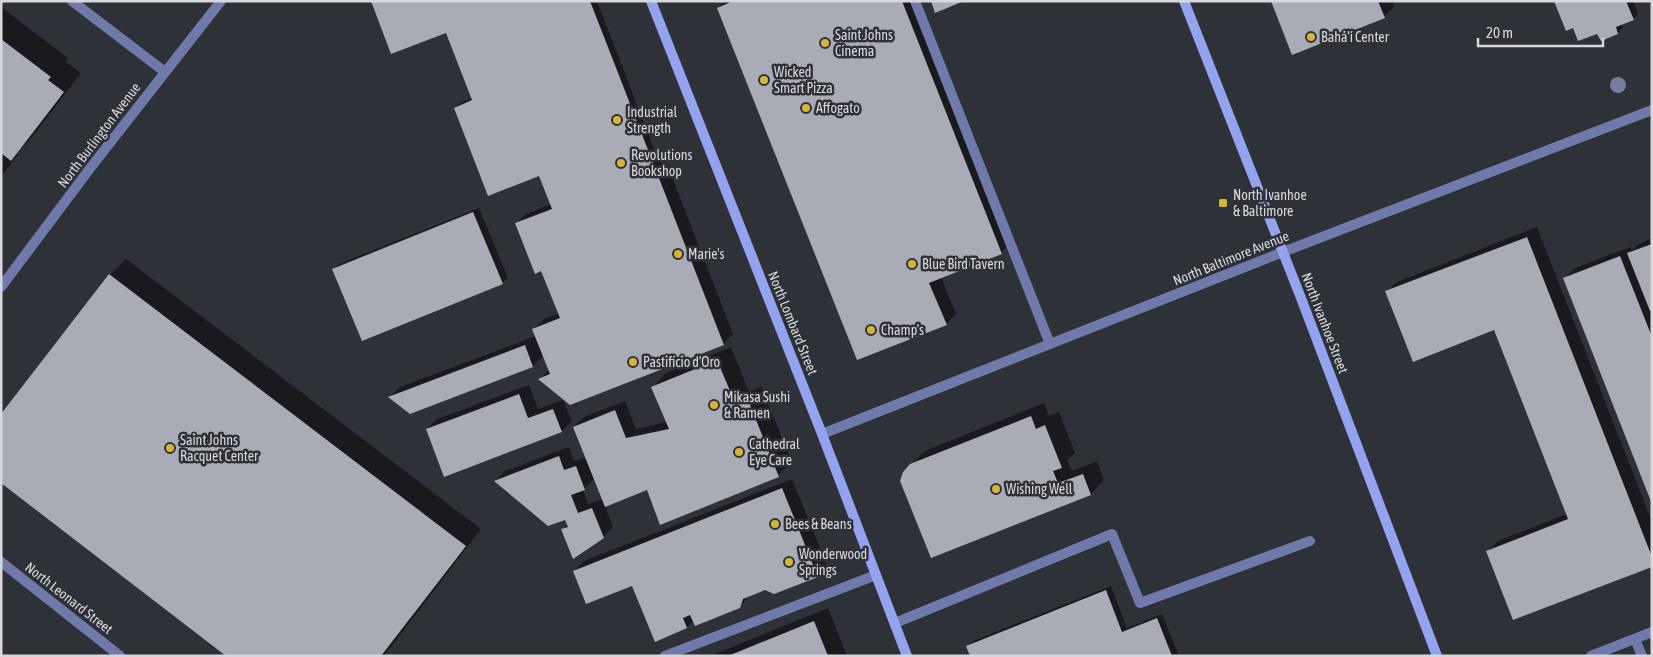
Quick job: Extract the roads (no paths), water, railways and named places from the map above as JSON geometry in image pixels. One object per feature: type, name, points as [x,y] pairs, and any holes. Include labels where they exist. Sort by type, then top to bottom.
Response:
[{"type":"street","points":[[72,1],[164,72]]},
{"type":"street","name":"North Burlington Avenue","points":[[1,287],[164,72],[221,1]]},
{"type":"street","name":"North Lombard Street","points":[[651,1],[908,656]]},
{"type":"street","points":[[915,1],[1050,344]]},
{"type":"street","name":"North Ivanhoe Street","points":[[1184,1],[1283,252],[1437,656]]},
{"type":"street","name":"North Baltimore Avenue","points":[[822,434],[1283,252],[1652,110]]},
{"type":"street","points":[[895,623],[1112,534],[1140,603],[1310,541]]},
{"type":"street","name":"North Leonard Street","points":[[1,562],[120,656]]},
{"type":"street","points":[[664,656],[876,575]]},
{"type":"street","points":[[1591,656],[1652,632]]},
{"type":"street","points":[[1635,639],[1642,656]]},
{"type":"place","name":"Bahá’í Center","points":[[1311,37]]},
{"type":"place","name":"Saint Johns Cinema","points":[[825,43]]},
{"type":"place","name":"Wicked Smart Pizza","points":[[764,80]]},
{"type":"place","name":"Affogato","points":[[806,108]]},
{"type":"place","name":"Industrial Strength","points":[[617,120]]},
{"type":"place","name":"Revolutions Bookshop","points":[[621,163]]},
{"type":"place","name":"North Ivanhoe & Baltimore","points":[[1223,203]]},
{"type":"place","name":"Marie's","points":[[678,254]]},
{"type":"place","name":"Blue Bird Tavern","points":[[912,264]]},
{"type":"place","name":"Champ's","points":[[871,330]]},
{"type":"place","name":"Pastificio d’Oro","points":[[633,362]]},
{"type":"place","name":"Mikasa Sushi & Ramen","points":[[714,405]]},
{"type":"place","name":"Saint Johns Racquet Center","points":[[170,448]]},
{"type":"place","name":"Cathedral Eye Care","points":[[739,452]]},
{"type":"place","name":"Wishing Well","points":[[996,489]]},
{"type":"place","name":"Bees & Beans","points":[[775,524]]},
{"type":"place","name":"Wonderwood Springs","points":[[789,562]]}]
